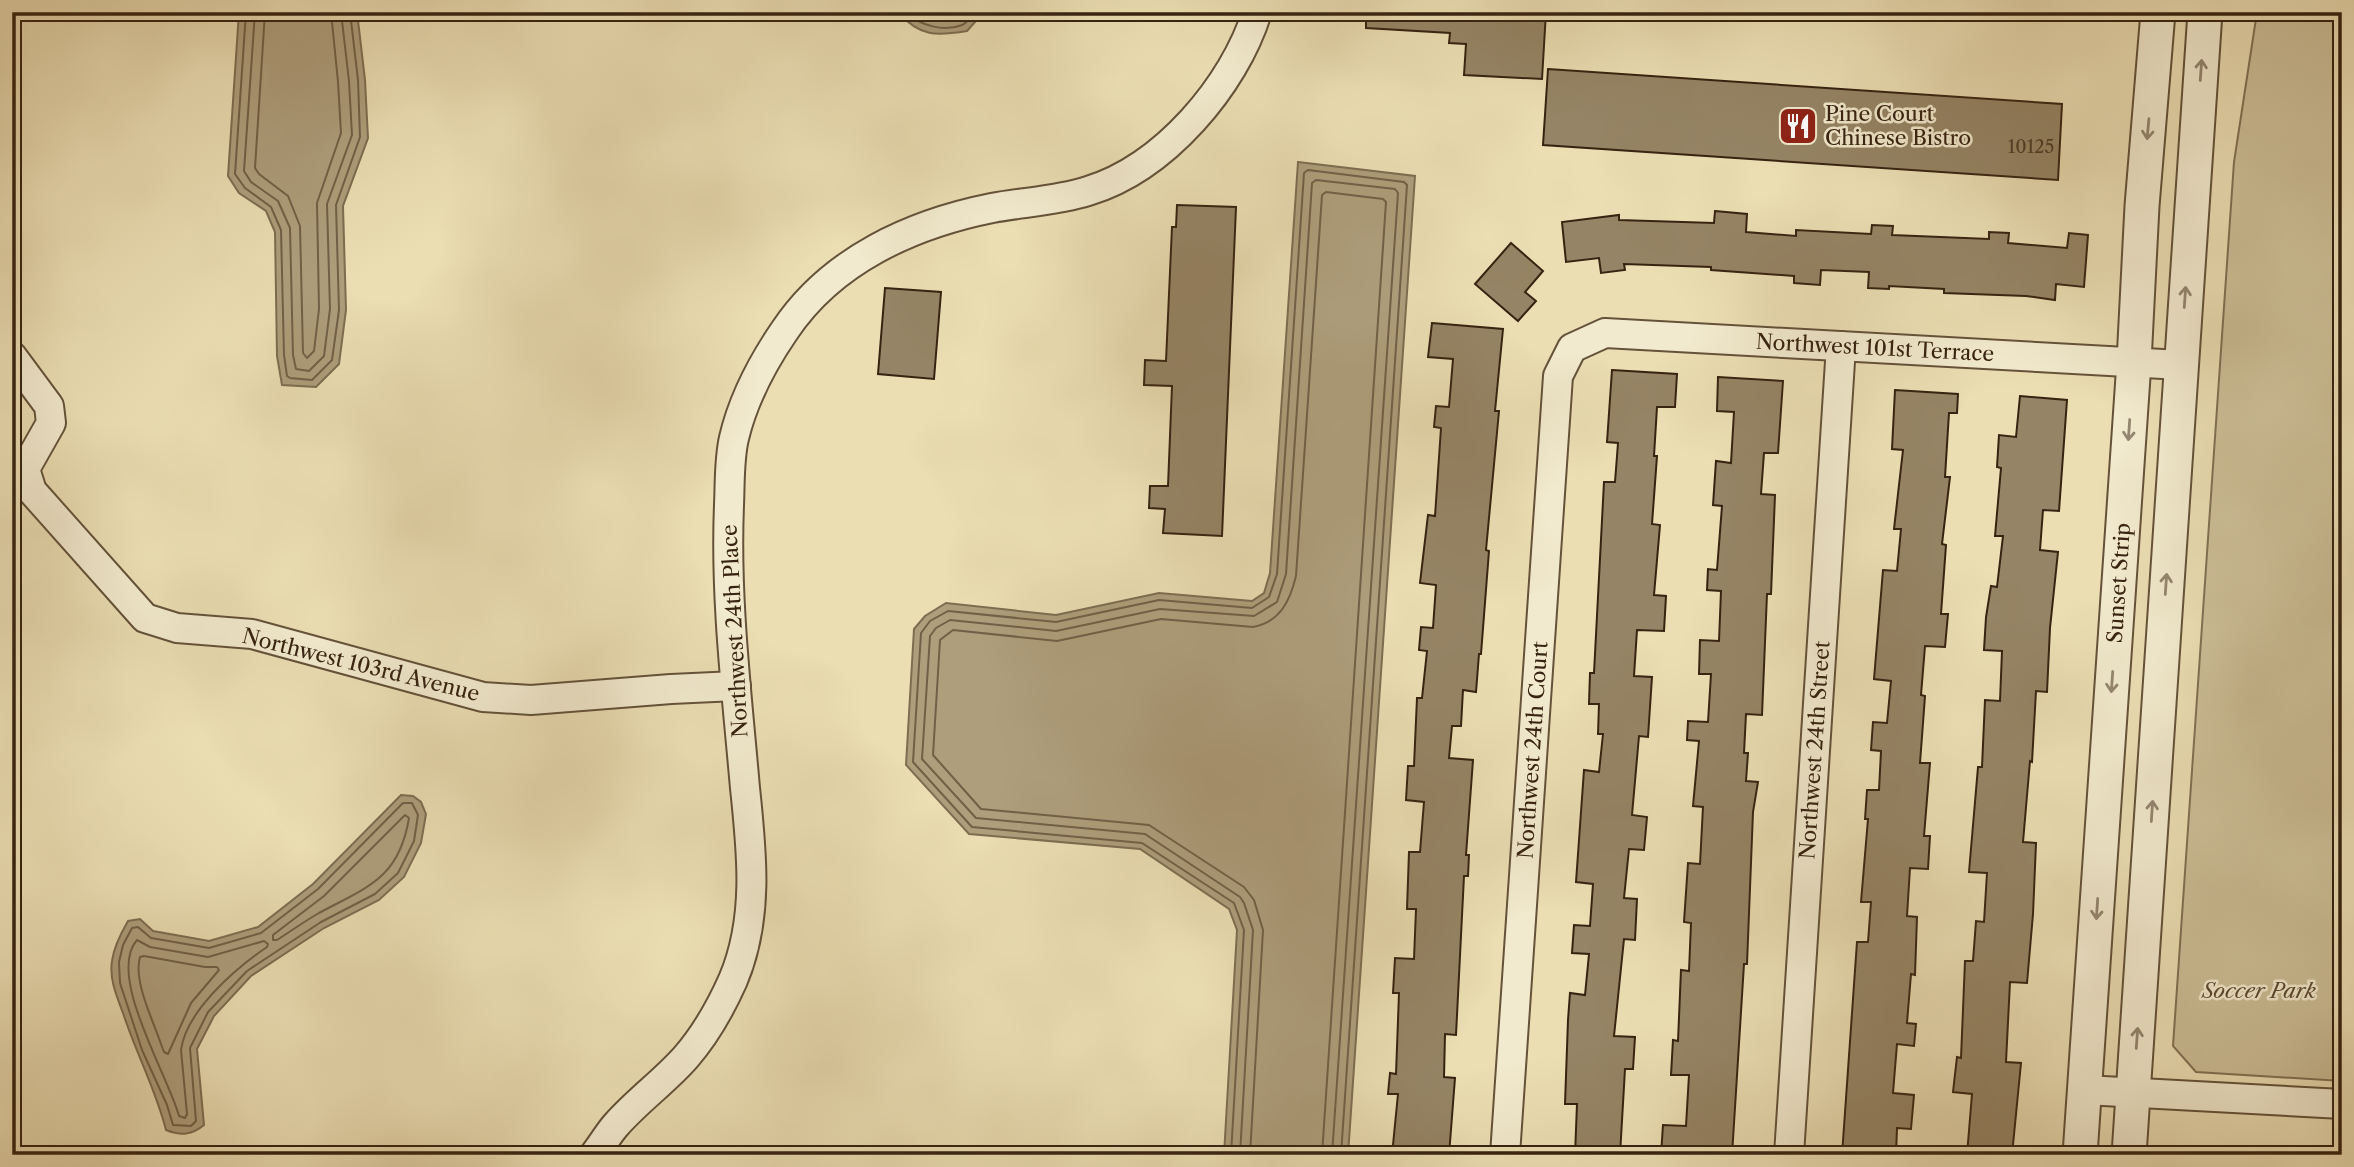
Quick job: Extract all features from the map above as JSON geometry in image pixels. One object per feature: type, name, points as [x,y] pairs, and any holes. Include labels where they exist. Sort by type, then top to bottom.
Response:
[{"type":"street","name":"Northwest 24th Place","points":[[594,1155],[616,1125],[686,1057],[712,1021],[734,979],[748,932],[752,892],[751,843],[727,551],[733,440],[743,408],[760,371],[785,328],[819,288],[882,245],[934,223],[992,208],[1061,198],[1092,190],[1151,157],[1198,117],[1240,57],[1256,12]]},
{"type":"street","name":"Sunset Strip","points":[[2080,1155],[2134,362],[2142,206],[2158,12]]},
{"type":"street","points":[[2129,1155],[2205,12]]},
{"type":"street","name":"Northwest 101st Terrace","points":[[1572,348],[1605,333],[2180,365]]},
{"type":"street","name":"Northwest 24th Street","points":[[1789,1155],[1841,346]]},
{"type":"street","name":"Northwest 24th Court","points":[[1505,1155],[1558,376],[1572,348]]},
{"type":"street","name":"Northwest 103rd Avenue","points":[[12,356],[49,406],[51,423],[25,469],[32,491],[145,618],[177,628],[252,634],[482,697],[531,700],[736,686]]},
{"type":"street","points":[[2085,1090],[2342,1104]]},
{"type":"green space","name":"Soccer Park","points":[[2257,12],[2342,12],[2342,1081],[2196,1072],[2173,1046],[2234,162]]},
{"type":"water","points":[[239,12],[357,12],[368,138],[343,206],[346,310],[339,364],[316,387],[282,385],[277,356],[275,232],[266,211],[239,193],[228,176]]},
{"type":"water","points":[[898,12],[984,12],[967,31],[937,34],[921,30]]},
{"type":"water","points":[[1298,162],[1415,176],[1348,1155],[1224,1155],[1237,930],[1229,909],[1140,849],[969,834],[906,765],[914,629],[925,616],[946,603],[1056,615],[1159,593],[1252,601],[1264,593],[1270,573]]},
{"type":"water","points":[[401,795],[413,796],[421,802],[426,814],[421,843],[404,877],[379,900],[324,928],[251,976],[214,1016],[197,1049],[204,1125],[186,1134],[166,1130],[113,981],[113,955],[128,921],[140,919],[153,931],[209,941],[258,927],[313,884]]},
{"type":"building","points":[[1366,12],[1546,12],[1542,79],[1464,75],[1466,44],[1449,43],[1450,33],[1366,28]]},
{"type":"building","points":[[1548,69],[2062,104],[2058,180],[1543,145]]},
{"type":"building","points":[[1177,205],[1236,207],[1222,536],[1163,533],[1165,509],[1149,508],[1150,486],[1168,486],[1172,386],[1144,385],[1145,360],[1166,361],[1172,227],[1176,227]]},
{"type":"building","points":[[1715,211],[1747,214],[1746,232],[1796,236],[1796,230],[1871,234],[1872,225],[1893,226],[1892,235],[1989,239],[1989,232],[2009,233],[2008,243],[2067,248],[2069,233],[2088,235],[2084,287],[2056,284],[2055,300],[2026,296],[1944,293],[1944,289],[1889,286],[1889,289],[1868,288],[1869,272],[1821,270],[1820,285],[1794,283],[1794,276],[1711,270],[1711,267],[1624,264],[1625,270],[1601,273],[1599,258],[1566,262],[1562,222],[1619,215],[1619,220],[1714,223]]},
{"type":"building","points":[[1511,243],[1543,271],[1525,292],[1536,301],[1518,321],[1475,284]]},
{"type":"building","points":[[885,288],[941,292],[934,379],[878,374]]},
{"type":"building","points":[[1432,323],[1503,329],[1495,411],[1499,411],[1486,550],[1489,551],[1481,654],[1476,692],[1463,690],[1461,726],[1452,726],[1449,758],[1473,760],[1466,855],[1469,855],[1468,876],[1464,876],[1456,1035],[1445,1034],[1444,1077],[1455,1078],[1449,1155],[1392,1155],[1398,1094],[1388,1094],[1390,1073],[1396,1074],[1399,993],[1393,993],[1395,958],[1414,959],[1416,909],[1407,909],[1409,852],[1420,852],[1424,802],[1406,800],[1408,766],[1414,766],[1417,698],[1422,698],[1427,651],[1419,650],[1421,627],[1433,628],[1436,585],[1420,583],[1428,515],[1435,516],[1441,428],[1434,427],[1436,406],[1449,407],[1453,359],[1428,357]]},
{"type":"building","points":[[1612,370],[1677,374],[1675,407],[1657,407],[1654,456],[1657,456],[1652,524],[1660,525],[1654,595],[1666,596],[1664,631],[1637,630],[1634,676],[1652,677],[1648,737],[1639,736],[1632,815],[1647,817],[1644,850],[1629,849],[1624,898],[1637,899],[1635,940],[1624,939],[1614,1036],[1635,1037],[1633,1069],[1625,1069],[1620,1155],[1575,1155],[1577,1104],[1565,1104],[1568,1020],[1570,993],[1585,995],[1589,954],[1572,953],[1574,925],[1590,926],[1593,884],[1576,882],[1584,770],[1599,772],[1603,734],[1598,734],[1599,704],[1589,704],[1590,673],[1594,673],[1604,482],[1615,482],[1618,443],[1607,442]]},
{"type":"building","points":[[1718,377],[1783,381],[1778,453],[1764,453],[1761,494],[1775,495],[1771,594],[1767,594],[1762,715],[1746,714],[1746,781],[1758,782],[1753,812],[1747,964],[1744,964],[1732,1155],[1661,1155],[1663,1125],[1686,1126],[1689,1075],[1671,1075],[1673,1040],[1678,1041],[1681,970],[1689,971],[1691,923],[1684,922],[1688,863],[1700,864],[1703,807],[1693,806],[1699,741],[1687,740],[1688,721],[1708,722],[1711,674],[1699,674],[1700,640],[1719,641],[1721,591],[1707,590],[1708,569],[1717,570],[1722,506],[1713,505],[1716,461],[1731,463],[1734,412],[1717,411]]},
{"type":"building","points":[[1895,390],[1958,394],[1957,413],[1949,413],[1945,477],[1950,477],[1942,544],[1946,545],[1941,614],[1948,614],[1945,647],[1925,646],[1921,695],[1925,696],[1920,763],[1930,763],[1924,836],[1930,836],[1928,869],[1910,868],[1907,916],[1917,917],[1915,975],[1911,974],[1907,1023],[1916,1024],[1914,1046],[1897,1044],[1893,1093],[1914,1095],[1911,1129],[1897,1128],[1896,1155],[1842,1155],[1857,942],[1868,942],[1871,902],[1861,902],[1868,819],[1865,819],[1867,790],[1879,790],[1881,751],[1871,750],[1873,722],[1887,723],[1891,681],[1874,679],[1883,570],[1897,571],[1901,529],[1894,529],[1903,450],[1892,449]]},
{"type":"building","points":[[2020,396],[2067,400],[2059,511],[2043,510],[2040,550],[2058,552],[2047,692],[2036,691],[2032,762],[2030,761],[2023,842],[2036,843],[2033,914],[2027,983],[2010,982],[2006,1062],[2021,1063],[2012,1155],[1967,1155],[1972,1094],[1953,1092],[1957,1057],[1961,1058],[1965,961],[1973,961],[1976,921],[1984,922],[1987,873],[1969,872],[1978,767],[1982,767],[1985,700],[2000,701],[2002,651],[1984,650],[1986,617],[1991,586],[1997,587],[2003,536],[1995,536],[2001,468],[1997,467],[1999,435],[2016,437]]},
{"type":"place","name":"Pine Court Chinese Bistro","points":[[1798,126]]}]
